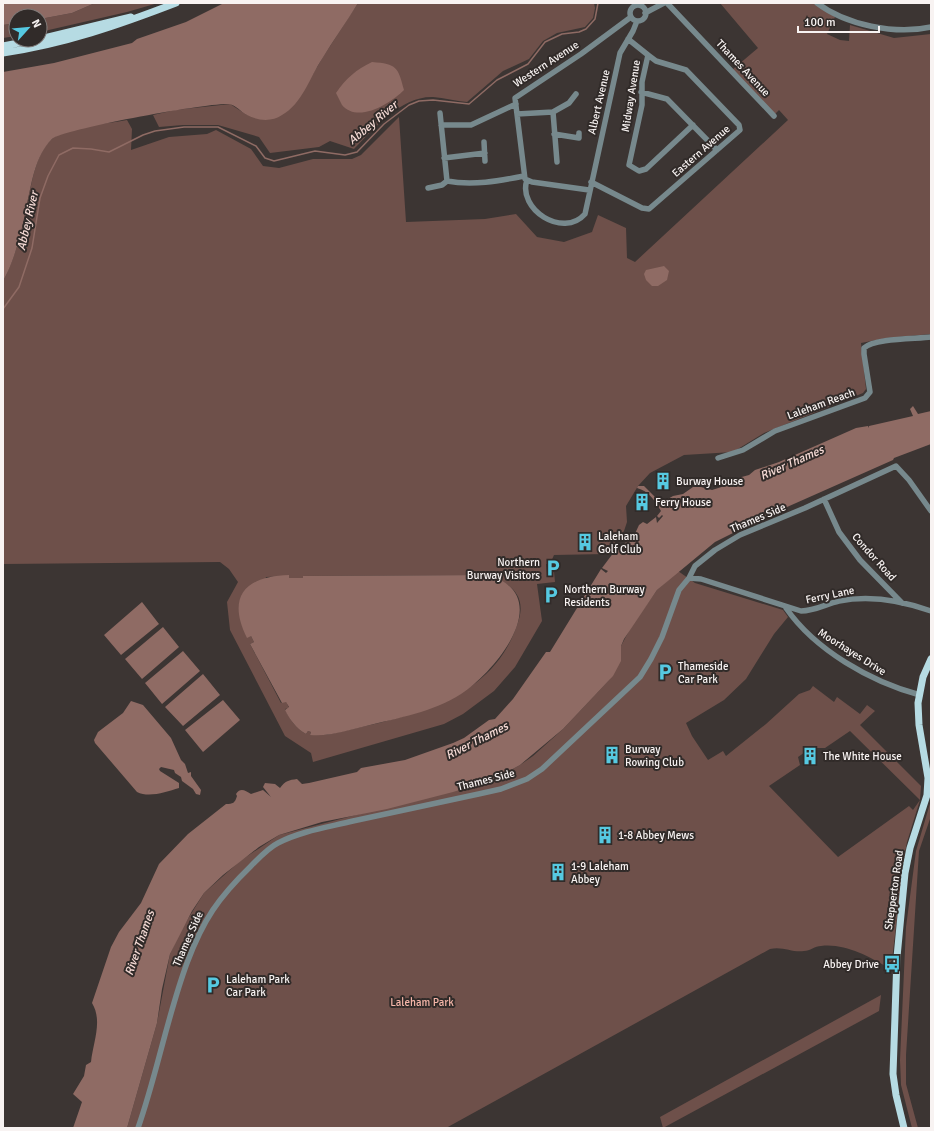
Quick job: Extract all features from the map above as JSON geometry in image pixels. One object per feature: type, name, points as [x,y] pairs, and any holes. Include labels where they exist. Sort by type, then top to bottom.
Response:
[{"type":"main road","points":[[3,53],[74,39],[120,25],[139,16],[176,3]]},
{"type":"main road","points":[[48,37],[139,16]]},
{"type":"main road","name":"Shepperton Road","points":[[904,1128],[894,1086],[893,1062],[897,957],[904,880],[910,848],[927,795],[928,784],[919,725],[920,695],[931,659]]},
{"type":"street","points":[[645,13],[643,7],[634,5],[630,11],[630,17],[637,21],[643,18],[645,13],[664,3]]},
{"type":"street","name":"Thames Avenue","points":[[667,3],[774,116]]},
{"type":"street","points":[[817,3],[840,17],[862,24],[904,30],[931,27]]},
{"type":"street","name":"Western Avenue","points":[[525,178],[516,95],[575,58],[630,17]]},
{"type":"street","name":"Albert Avenue","points":[[525,178],[526,193],[535,209],[544,219],[554,223],[569,222],[583,216],[586,210],[589,190],[620,53],[637,21]]},
{"type":"street","name":"Midway Avenue","points":[[628,39],[648,55],[641,92],[642,105],[629,164],[639,171],[646,169],[693,126]]},
{"type":"street","name":"Eastern Avenue","points":[[591,182],[642,208],[649,209],[740,130],[739,125],[686,70],[656,61],[648,55]]},
{"type":"street","points":[[641,92],[648,92],[667,99],[717,150]]},
{"type":"street","points":[[517,114],[553,112],[569,103],[576,94]]},
{"type":"street","points":[[441,125],[471,125],[516,104]]},
{"type":"street","points":[[553,112],[558,162]]},
{"type":"street","points":[[440,113],[446,181]]},
{"type":"street","points":[[554,134],[579,138],[580,133]]},
{"type":"street","points":[[484,142],[485,160]]},
{"type":"street","points":[[444,158],[485,153]]},
{"type":"street","points":[[428,188],[442,185],[446,181],[466,183],[525,178],[589,190]]},
{"type":"street","name":"Laleham Reach","points":[[718,458],[743,450],[775,431],[865,398],[870,392],[864,354],[864,348],[867,345],[888,340],[931,337]]},
{"type":"street","name":"Thames Side","points":[[138,1128],[146,1107],[171,1013],[186,964],[198,935],[207,916],[219,900],[267,851],[278,843],[292,837],[321,829],[501,789],[514,785],[536,773],[629,688],[644,672],[662,637],[679,590],[689,578],[695,566],[715,550],[740,535],[896,466],[909,480],[931,511]]},
{"type":"street","name":"Condor Road","points":[[824,499],[839,532],[860,560],[903,604]]},
{"type":"street","name":"Ferry Lane","points":[[689,578],[700,579],[786,608],[801,611],[812,611],[840,601],[860,598],[872,598],[931,611]]},
{"type":"street","name":"Moorhayes Drive","points":[[786,608],[810,637],[822,646],[877,680],[920,695]]},
{"type":"green space","points":[[95,3],[158,3],[127,12],[48,30],[48,18],[72,13]]},
{"type":"green space","points":[[358,3],[594,3],[595,8],[593,18],[585,27],[557,33],[543,41],[529,59],[503,71],[467,102],[433,97],[421,98],[410,102],[399,107],[389,115],[354,149],[330,141],[319,147],[270,153],[259,137],[218,125],[159,127],[153,115],[175,110],[230,104],[247,115],[303,91]]},
{"type":"green space","points":[[720,3],[814,3],[835,17],[827,34],[840,40],[849,41],[850,25],[894,38],[931,34],[931,334],[887,338],[861,343],[866,389],[863,393],[764,433],[733,452],[684,455],[650,473],[638,486],[626,506],[627,522],[624,531],[606,554],[554,555],[550,564],[546,564],[547,573],[554,572],[555,582],[537,584],[542,621],[515,667],[494,691],[463,714],[444,724],[313,762],[311,753],[285,736],[230,630],[227,602],[238,582],[229,569],[220,562],[3,564],[3,281],[19,240],[32,182],[39,159],[50,141],[58,135],[83,127],[127,120],[132,129],[131,150],[169,137],[207,134],[216,130],[251,149],[263,166],[279,168],[313,159],[352,159],[361,155],[399,117],[406,222],[485,219],[516,214],[537,237],[564,242],[592,232],[598,215],[626,228],[627,258],[635,262],[788,120],[779,110],[774,115],[732,70],[758,48]],"holes":[[[489,575],[509,586],[518,596],[520,603],[521,610],[519,619],[507,648],[489,671],[467,689],[441,703],[385,722],[327,735],[310,735],[311,732],[308,731],[306,734],[302,732],[289,717],[285,709],[289,708],[286,701],[281,703],[250,644],[254,642],[251,636],[266,577],[288,576],[288,578],[303,578],[303,576]]]},
{"type":"green space","points":[[8,24],[8,37],[3,38],[3,25]]},
{"type":"green space","name":"Laleham Park","points":[[678,571],[695,583],[783,610],[788,617],[774,634],[746,679],[724,700],[686,723],[692,736],[708,760],[723,751],[726,756],[766,724],[799,694],[810,690],[813,686],[834,702],[837,697],[860,714],[867,705],[875,711],[860,725],[921,786],[920,800],[907,842],[904,858],[892,960],[887,967],[856,951],[838,946],[819,946],[800,951],[779,948],[770,949],[446,1128],[127,1128],[157,1023],[170,954],[181,930],[204,893],[240,861],[279,835],[494,779],[520,765],[533,756],[563,729],[610,679],[621,646],[631,627],[657,590]],"holes":[[[850,731],[920,800],[913,810],[909,806],[838,857],[769,786],[800,765],[798,757],[811,748],[825,748]]]},
{"type":"green space","points":[[931,800],[931,816],[919,851],[906,1055],[906,1084],[918,1128],[912,1128],[901,1085],[900,1060],[906,927],[916,851]]},
{"type":"green space","points":[[881,995],[879,1011],[663,1128],[660,1117]]},
{"type":"water","points":[[3,3],[95,3],[72,13],[48,18],[48,8],[8,8],[8,24],[3,25]]},
{"type":"water","points":[[224,3],[358,3],[326,52],[305,90],[295,104],[289,110],[274,119],[256,119],[232,105],[217,105],[195,107],[108,123],[81,129],[52,139],[46,146],[38,161],[18,243],[12,263],[3,281],[3,72],[54,63],[132,43],[137,39],[186,22]]},
{"type":"water","points":[[372,62],[387,64],[395,68],[400,76],[404,90],[374,110],[357,112],[349,110],[342,105],[336,93],[352,75]]},
{"type":"water","points":[[664,266],[669,271],[667,280],[658,286],[652,286],[646,280],[644,274],[646,270]]},
{"type":"water","name":"River Thames","points":[[913,406],[918,414],[931,411],[931,444],[894,458],[893,460],[769,515],[715,542],[657,590],[624,639],[621,646],[621,661],[613,676],[563,729],[520,765],[494,779],[453,792],[387,809],[322,822],[279,835],[259,847],[223,875],[204,893],[192,911],[170,954],[162,989],[157,1023],[127,1128],[73,1128],[82,1102],[73,1094],[84,1076],[86,1065],[91,1062],[96,1032],[97,1017],[92,1003],[111,947],[119,932],[141,903],[159,864],[188,834],[226,804],[233,803],[237,796],[236,794],[241,790],[251,794],[263,790],[271,797],[263,787],[265,783],[275,784],[280,788],[285,782],[292,780],[297,779],[302,784],[309,783],[357,772],[361,768],[405,760],[464,738],[489,720],[495,719],[513,699],[546,652],[550,652],[601,569],[606,573],[608,571],[602,568],[617,548],[633,538],[639,525],[643,522],[647,524],[656,517],[657,523],[663,516],[662,515],[659,518],[657,516],[661,511],[659,507],[645,491],[637,488],[638,486],[644,486],[661,503],[673,496],[683,494],[693,487],[701,487],[712,490],[731,484],[738,478],[749,475],[755,470],[779,462],[856,428],[868,426],[869,428],[869,426],[913,416],[910,409]]},
{"type":"water","points":[[289,575],[289,578],[303,578],[303,576],[489,575],[509,585],[518,600],[519,616],[514,634],[503,652],[490,669],[461,694],[427,710],[403,717],[338,733],[310,735],[311,732],[308,731],[306,734],[299,729],[287,714],[285,710],[289,707],[286,702],[282,703],[250,644],[254,642],[251,636],[247,638],[241,623],[239,611],[240,600],[244,591],[251,584],[261,579]]},
{"type":"water","points":[[142,602],[159,624],[121,655],[104,635]]},
{"type":"water","points":[[163,627],[179,647],[142,679],[125,659]]},
{"type":"water","points":[[183,651],[200,671],[162,704],[145,683]]},
{"type":"water","points":[[203,674],[220,695],[183,726],[165,707]]},
{"type":"water","points":[[223,700],[240,720],[203,752],[185,730]]},
{"type":"water","points":[[131,701],[143,705],[171,738],[181,760],[185,764],[188,773],[191,772],[191,776],[201,790],[200,795],[196,794],[193,789],[182,781],[181,777],[175,773],[174,770],[161,767],[159,769],[160,771],[179,783],[179,788],[163,793],[142,794],[137,792],[95,743],[94,740],[98,732],[123,713]]},
{"type":"waterway","name":"Abbey River","points":[[3,309],[19,287],[32,248],[40,198],[48,176],[59,155],[73,148],[109,152],[143,135],[155,131],[184,127],[218,127],[256,146],[265,158],[274,161],[315,151],[345,155],[357,152],[384,124],[409,105],[419,101],[433,100],[469,104],[497,80],[528,64],[545,42],[562,34],[579,32],[586,29],[595,19],[598,3]]},
{"type":"place","name":"Burway House","points":[[663,481]]},
{"type":"place","name":"Ferry House","points":[[642,502]]},
{"type":"place","name":"Laleham Golf Club","points":[[585,542]]},
{"type":"place","name":"Northern Burway Visitors","points":[[553,568]]},
{"type":"place","name":"Northern Burway Residents","points":[[551,595]]},
{"type":"place","name":"Thameside Car Park","points":[[665,672]]},
{"type":"place","name":"Burway Rowing Club","points":[[612,755]]},
{"type":"place","name":"The White House","points":[[810,756]]},
{"type":"place","name":"1-8 Abbey Mews","points":[[605,835]]},
{"type":"place","name":"1-9 Laleham Abbey","points":[[558,872]]},
{"type":"place","name":"Abbey Drive","points":[[892,964]]},
{"type":"place","name":"Laleham Park Car Park","points":[[213,985]]}]
